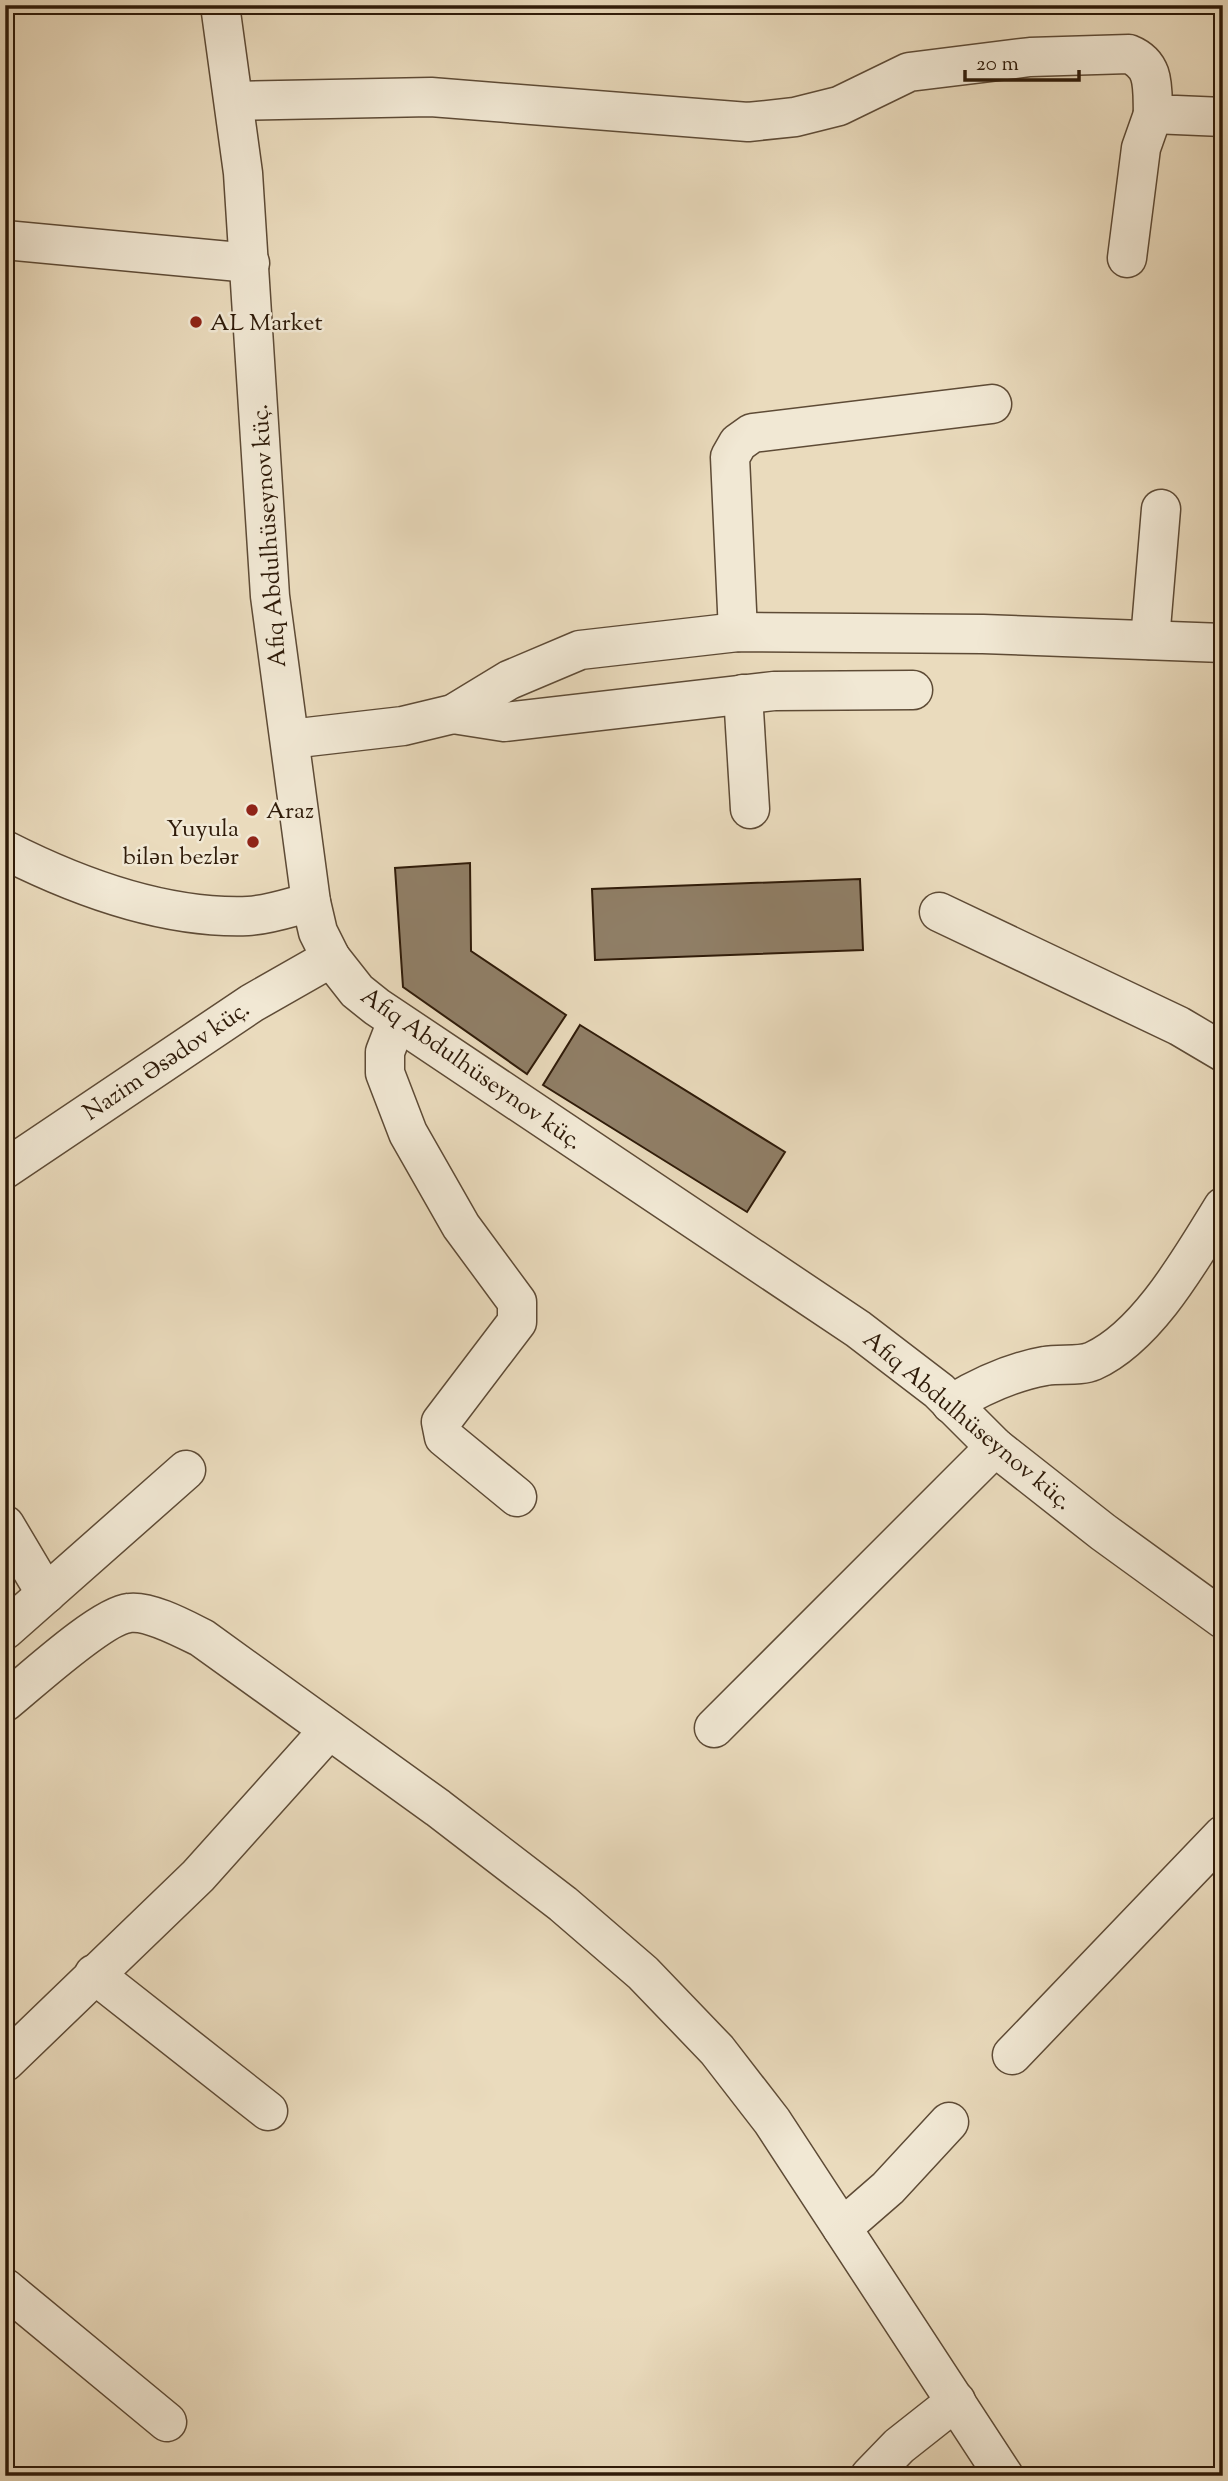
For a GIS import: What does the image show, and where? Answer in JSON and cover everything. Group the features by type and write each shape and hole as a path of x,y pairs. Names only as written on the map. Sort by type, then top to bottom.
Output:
{"street":[{"name":"Afiq Abdulhüseynov küç.","path":"220,5 234,101 250,263 270,596 278,674 290,739 311,902 318,933 331,958 357,991 397,1021 859,1329 951,1404 995,1447 1102,1532 1223,1619"},
{"path":"234,101 431,97 748,122 795,117 839,106 919,71 1030,57 1129,54 1141,59 1150,70 1153,114 1141,148 1127,258"},
{"path":"1153,114 1223,117"},
{"path":"5,240 250,263"},
{"path":"738,632 730,457 738,443 752,433 992,404"},
{"path":"1150,640 1161,509"},
{"path":"290,739 402,726 453,714 509,680 580,650 738,632 983,634 1223,643"},
{"path":"453,714 504,722 743,694 913,690"},
{"path":"743,694 750,809"},
{"path":"5,850 56,876 189,914 250,916 311,902"},
{"path":"939,912 1179,1026 1223,1052"},
{"name":"Nazim Əsədov küç.","path":"5,1169 252,1003 331,958"},
{"path":"397,1021 385,1052 385,1073 408,1133 461,1226 517,1302 517,1322 441,1422 444,1437 517,1497"},
{"path":"951,1404 988,1382 1045,1366 1091,1362 1128,1339 1165,1294 1223,1207"},
{"path":"714,1728 995,1447"},
{"path":"5,1630 186,1470"},
{"path":"5,1525 46,1594"},
{"path":"5,1702 107,1621 131,1612 163,1620 202,1638 563,1903 643,1973 717,2050 772,2121 1004,2476"},
{"path":"5,2062 198,1875 329,1730"},
{"path":"1012,2055 1223,1835"},
{"path":"94,1974 268,2111"},
{"path":"842,2228 888,2188 949,2122"},
{"path":"5,2288 167,2422"},
{"path":"870,2476 907,2439 956,2401"}],"building":[{"path":"470,863 471,951 566,1015 527,1074 403,987 395,868"},
{"path":"860,879 863,950 595,960 592,889"},
{"path":"580,1025 785,1152 747,1212 543,1085"}],"place":[{"name":"AL Market","path":"196,322"},
{"name":"Araz","path":"252,810"},
{"name":"Yuyula bilən bezlər","path":"253,842"}]}
